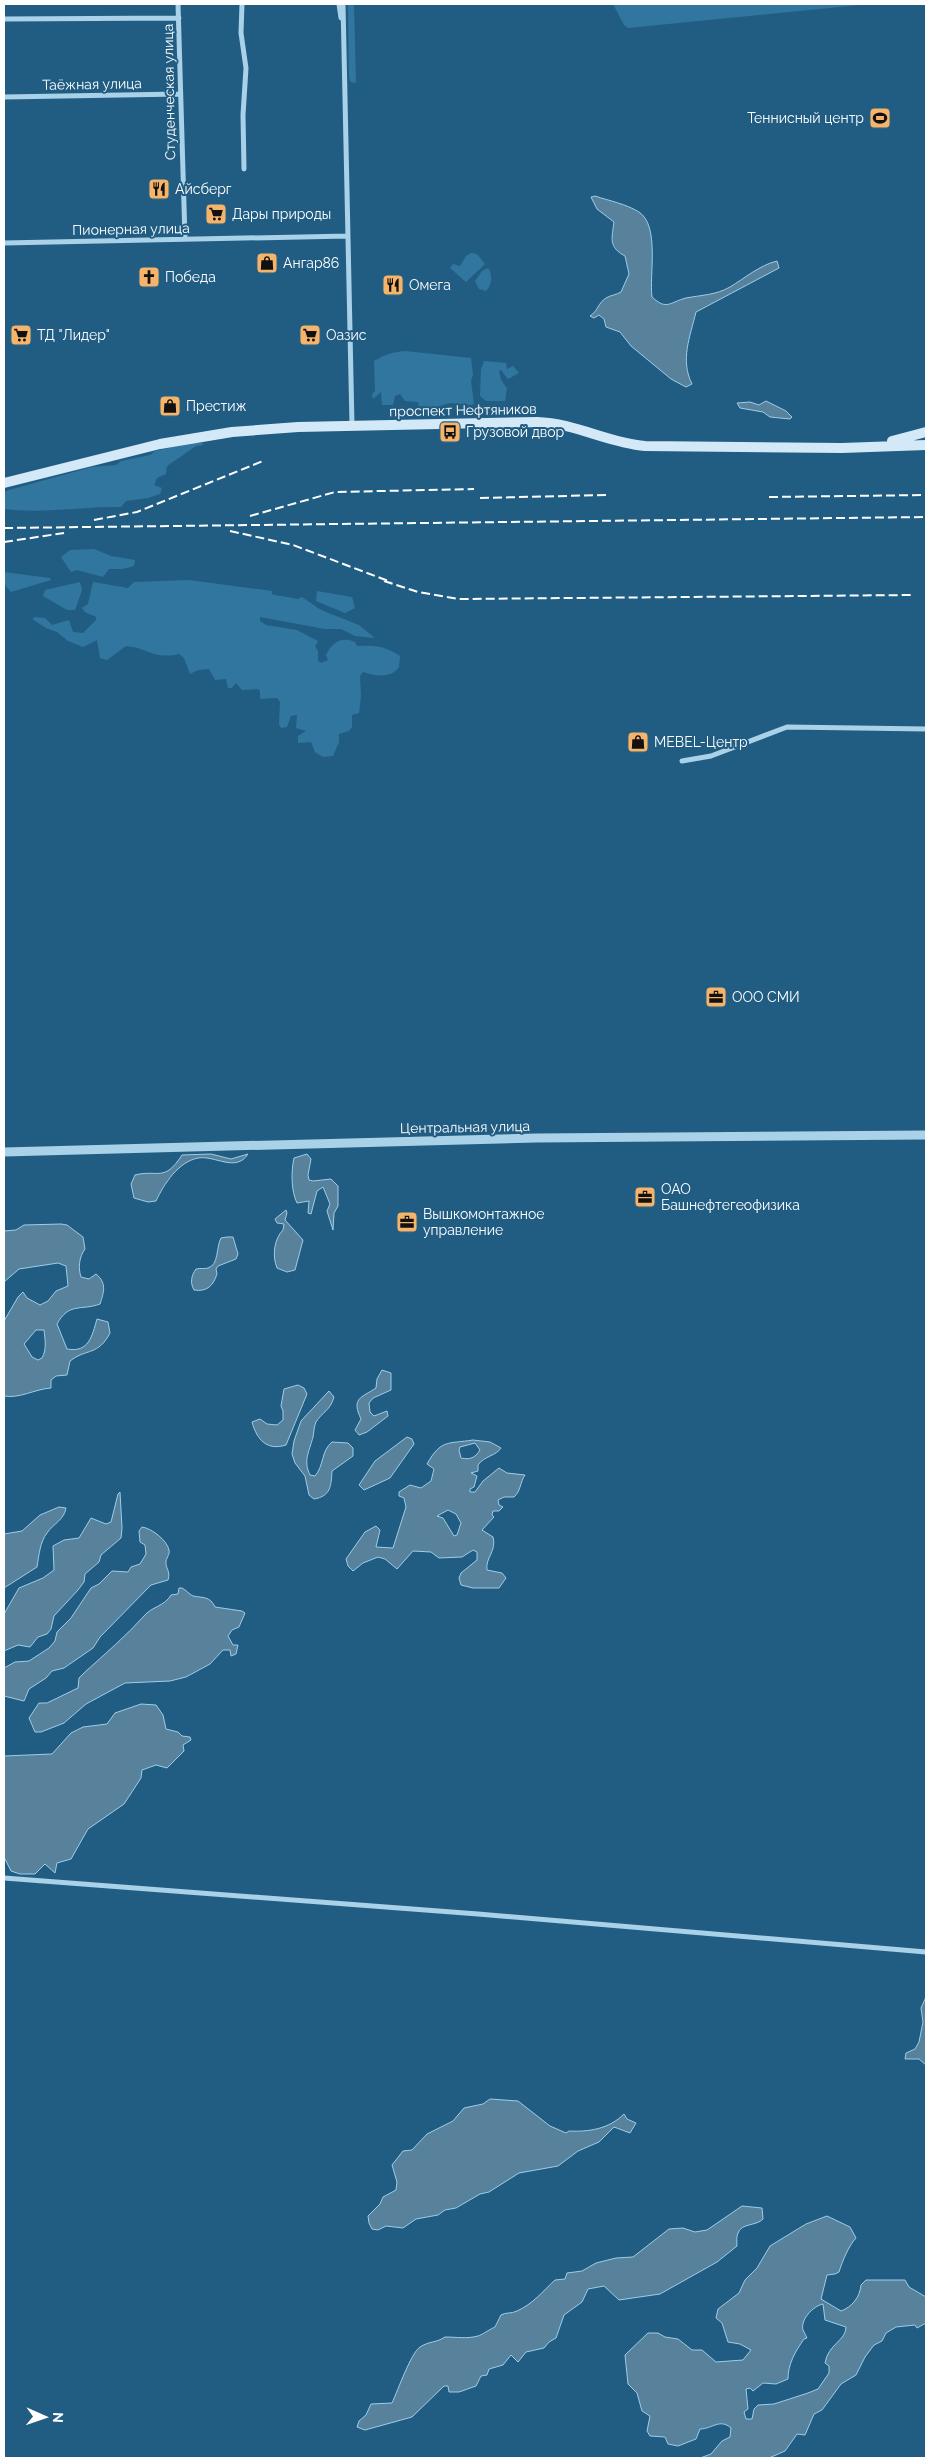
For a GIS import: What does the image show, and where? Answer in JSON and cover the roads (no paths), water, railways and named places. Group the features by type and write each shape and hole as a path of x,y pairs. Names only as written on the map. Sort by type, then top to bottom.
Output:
{"main road":[{"name":"проспект Нефтяников","path":"4,483 196,436 264,428 549,422 570,426 610,440 632,445 842,448 926,445"},
{"path":"842,448 904,439 926,432"}],"street":[{"name":"Студенческая улица","path":"178,4 185,239"},
{"path":"242,4 241,33 246,68 243,115 244,169"},
{"path":"339,4 344,33"},
{"path":"343,4 352,425"},
{"path":"4,19 179,18"},
{"name":"Таёжная улица","path":"4,97 180,94"},
{"name":"Пионерная улица","path":"4,242 348,236"},
{"path":"682,761 719,753 787,727 926,729"},
{"name":"Центральная улица","path":"4,1152 536,1138 926,1135"},
{"path":"4,1878 478,1914 926,1952"}],"railway":[{"path":"94,520 137,512 263,461"},
{"path":"250,516 335,492 474,489"},
{"path":"480,498 606,495"},
{"path":"769,497 926,495"},
{"path":"4,528 926,517"},
{"path":"230,531 293,545 391,582"},
{"path":"4,542 64,533"},
{"path":"384,581 418,592 459,599 914,595"}],"place":[{"name":"Теннисный центр","path":"880,118"},
{"name":"Айсберг","path":"159,189"},
{"name":"Дары природы","path":"216,214"},
{"name":"Ангар86","path":"267,263"},
{"name":"Победа","path":"149,277"},
{"name":"Омега","path":"393,285"},
{"name":"ТД \"Лидер\"","path":"21,335"},
{"name":"Оазис","path":"310,335"},
{"name":"Престиж","path":"170,406"},
{"name":"Грузовой двор","path":"450,432"},
{"name":"MEBEL-Центр","path":"638,742"},
{"name":"ООО СМИ","path":"716,997"},
{"name":"ОАО Башнефтегеофизика","path":"645,1197"},
{"name":"Вышкомонтажное управление","path":"407,1222"}]}
